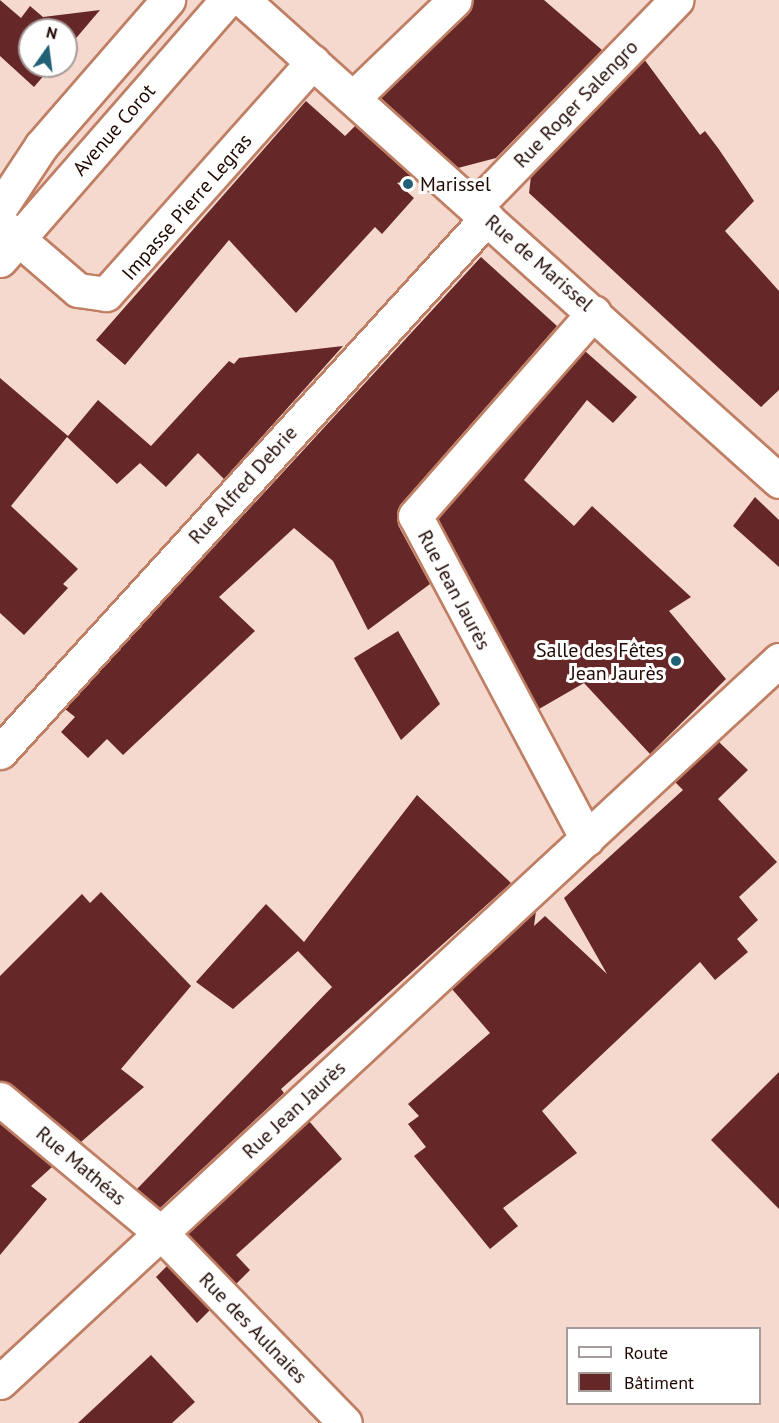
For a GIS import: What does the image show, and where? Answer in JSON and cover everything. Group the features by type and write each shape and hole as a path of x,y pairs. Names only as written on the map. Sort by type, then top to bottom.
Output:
{"street":[{"path":"0,208 41,146 168,0"},
{"name":"Avenue Corot","path":"6,241 227,0"},
{"name":"Rue de Marissel","path":"243,0 779,480"},
{"path":"353,98 454,0"},
{"name":"Rue Roger Salengro","path":"481,212 676,0"},
{"name":"Impasse Pierre Legras","path":"6,241 78,290 93,296 116,288 313,62"},
{"name":"Rue Alfred Debrie","path":"0,752 481,212"},
{"name":"Rue Jean Jaurès","path":"587,839 415,516 594,312"},
{"name":"Rue Jean Jaurès","path":"0,1382 779,660"},
{"name":"Rue Mathéas","path":"0,1099 162,1233"},
{"name":"Rue des Aulnaies","path":"162,1233 345,1423"}],"building":[{"path":"0,0 21,18 18,18 18,72 0,56"},
{"path":"474,0 544,0 602,50 496,158 458,168 381,98 468,14"},
{"path":"30,6 43,17 100,10 78,36 78,18 21,18"},
{"path":"644,59 700,135 705,131 754,201 725,231 779,291 779,390 761,407 529,193 531,176"},
{"path":"24,78 42,78 34,87"},
{"path":"306,101 345,136 355,126 414,179 397,183 414,198 382,234 375,227 296,313 229,240 125,365 96,340"},
{"path":"481,257 557,326 401,504 398,525 430,584 368,630 333,561 294,528 219,597 255,631 123,755 107,739 88,758 61,732 75,717 65,709"},
{"path":"343,346 224,479 198,453 166,487 140,463 117,484 67,437 11,506 78,569 63,584 68,588 24,635 0,613 0,378 68,436 98,400 151,446 229,361 234,364 239,358"},
{"path":"585,351 637,397 613,423 587,400 524,480 574,526 592,506 691,597 669,611 726,679 650,754 584,683 539,709 438,519"},
{"path":"755,497 779,520 779,567 733,526"},
{"path":"398,631 440,704 401,740 354,658"},
{"path":"719,742 748,770 718,799 777,862 739,897 758,920 737,939 748,952 715,980 700,962 542,1111 577,1153 503,1208 518,1226 490,1249 414,1156 426,1147 408,1124 419,1116 408,1104 490,1033 452,989 536,911 534,926 545,916 607,974 564,898 683,790 675,782"},
{"path":"417,795 511,883 281,1089 284,1093 160,1208 137,1189 332,987 298,951 233,1009 196,982 266,904 304,942"},
{"path":"101,892 191,986 121,1069 144,1087 81,1142 0,1081 0,976 82,894 90,903"},
{"path":"779,1072 779,1209 711,1140"},
{"path":"309,1121 342,1159 236,1255 250,1270 236,1284 188,1234"},
{"path":"0,1123 52,1167 31,1186 47,1199 0,1255"},
{"path":"167,1266 210,1310 197,1323 156,1277"},
{"path":"151,1355 195,1402 172,1423 78,1423"}],"place":[{"name":"Marissel","path":"408,184"},
{"name":"Salle des Fêtes Jean Jaurès","path":"676,661"}]}
